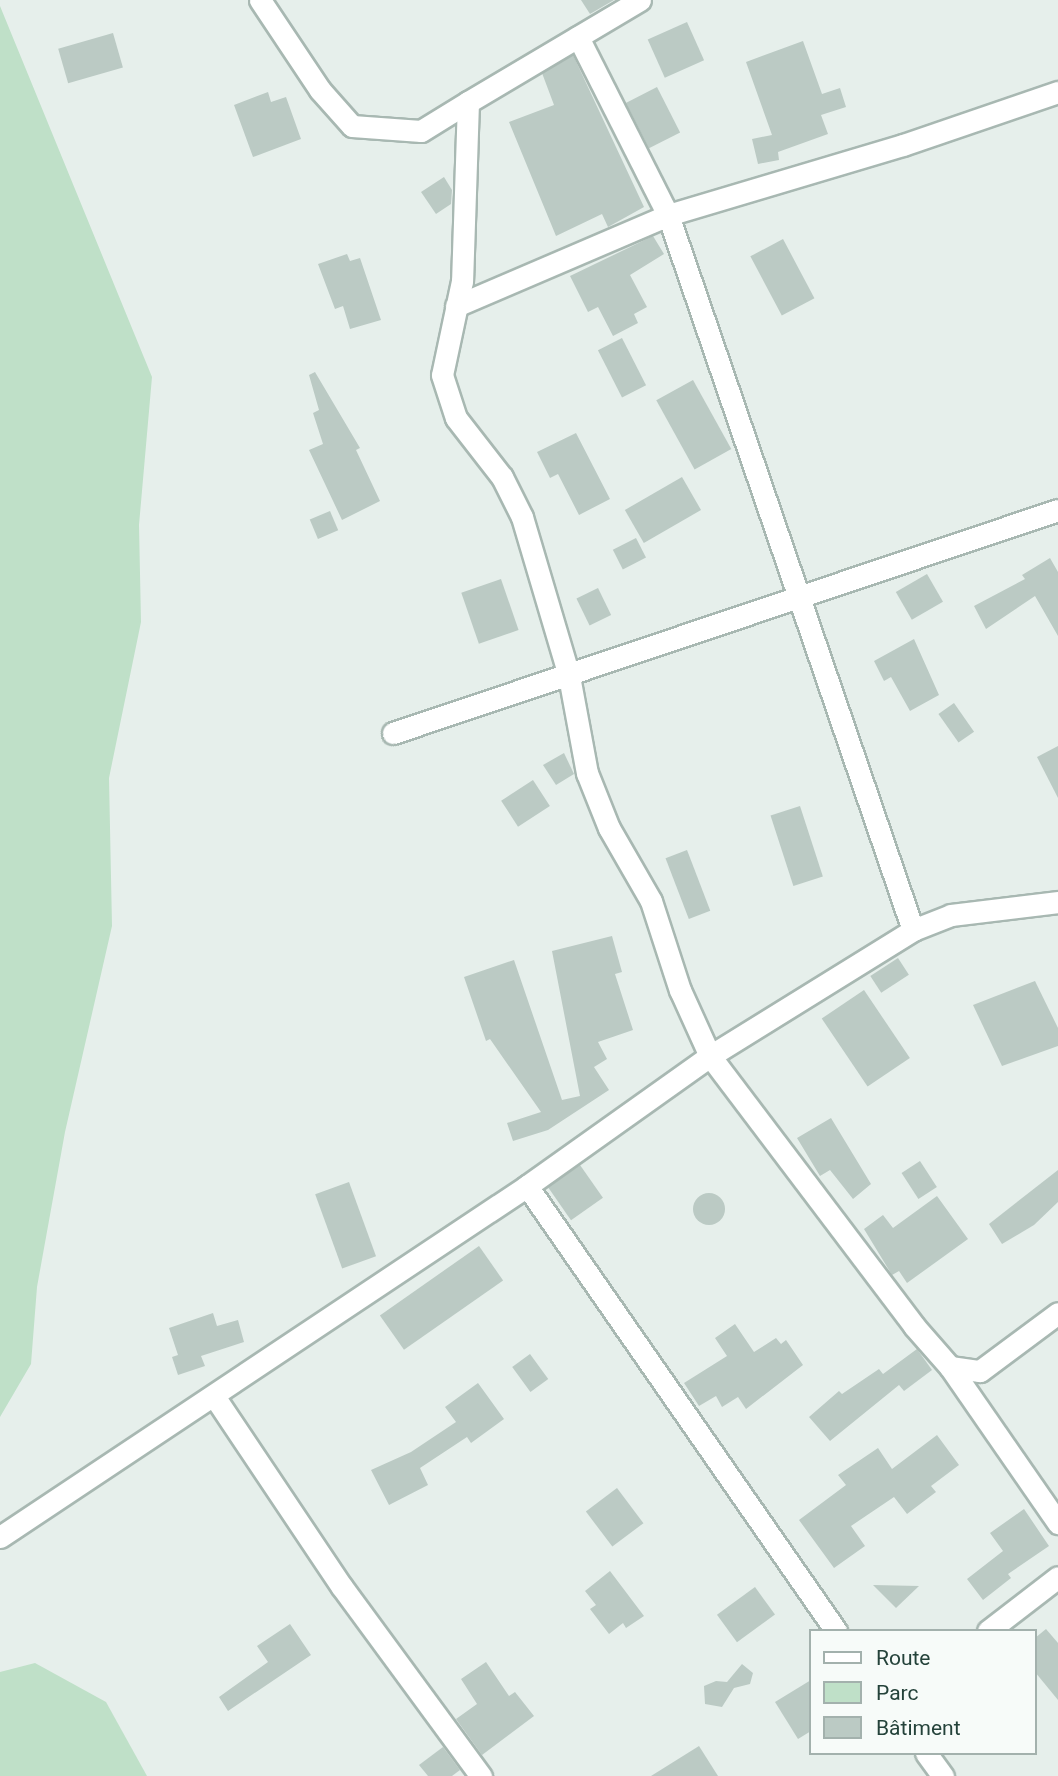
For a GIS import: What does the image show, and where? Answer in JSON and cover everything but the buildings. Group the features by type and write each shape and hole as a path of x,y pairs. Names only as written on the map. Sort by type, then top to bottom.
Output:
{"street":[{"path":"260,0 320,90 352,126 421,131 640,0"},
{"path":"578,37 667,215 795,597 913,930"},
{"path":"456,306 667,215 903,145 1058,92"},
{"path":"468,102 462,281 442,375 456,418 502,477 522,517 569,676 587,773 610,828 651,901 680,990 710,1056 914,1326 950,1367 1058,1523"},
{"path":"393,733 1058,510"},
{"path":"0,1537 527,1186 710,1056 913,930 951,915 1058,902"},
{"path":"527,1186 835,1629"},
{"path":"950,1367 980,1371 1058,1312"},
{"path":"214,1396 342,1587 481,1776"},
{"path":"991,1629 1058,1577"},
{"path":"927,1755 943,1776"}],"green space":[{"path":"0,6 152,377 139,525 141,622 109,778 112,926 65,1132 37,1287 31,1364 0,1417"},
{"path":"35,1663 106,1702 147,1776 0,1776 0,1672"}]}
